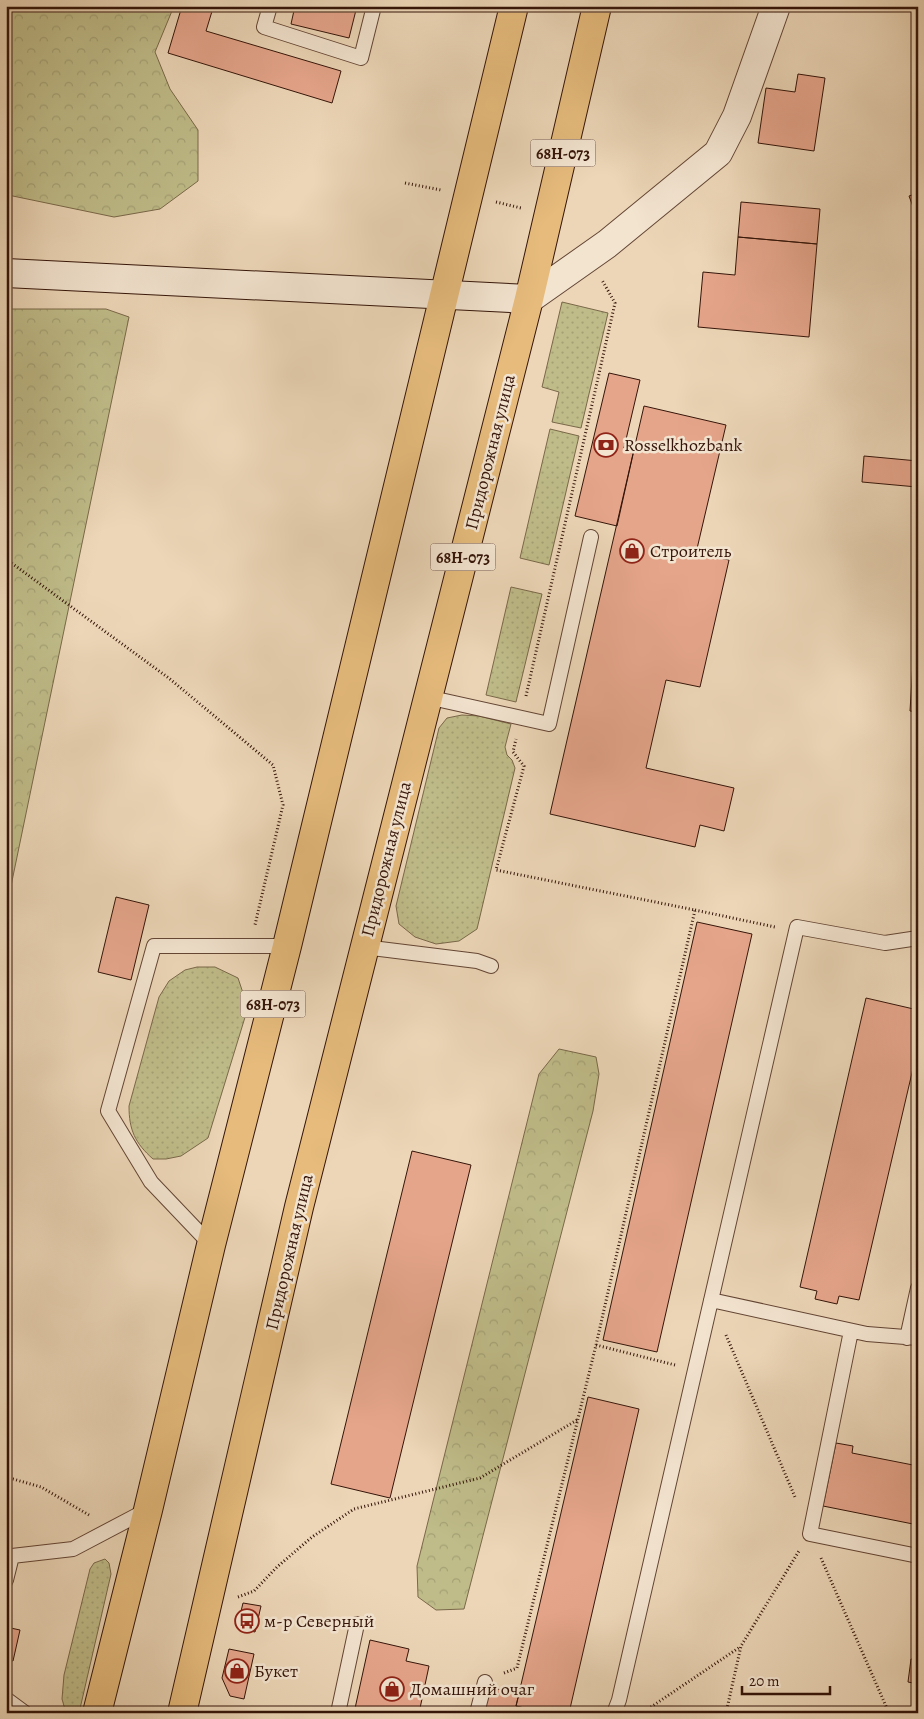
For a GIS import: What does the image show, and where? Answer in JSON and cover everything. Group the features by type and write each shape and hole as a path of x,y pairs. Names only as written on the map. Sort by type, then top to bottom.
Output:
{"main road":[{"name":"68Н-073","path":"97,1713 148,1510 211,1245 287,946 514,6"},
{"name":"Придорожная улица","path":"182,1713 299,1207 528,299 597,6"}],"street":[{"path":"6,273 528,299 607,244 718,153 737,116 776,6"}],"lane":[{"path":"270,6 264,27 361,58 374,6"},
{"path":"428,697 549,724 591,537"},
{"path":"614,1713 620,1700 797,927 885,943 918,938"},
{"path":"211,1245 151,1182 108,1112 154,946 287,946"},
{"path":"364,947 477,961 491,966"},
{"path":"711,1300 851,1331 913,1338 918,1288"},
{"path":"851,1331 810,1534 918,1556"},
{"path":"6,1580 12,1556 73,1549 148,1510"},
{"path":"338,1713 357,1624"},
{"path":"477,1713 485,1682"},
{"path":"6,1699 25,1713"}],"path":[{"path":"615,303 513,752 524,766 496,870 796,931"},
{"path":"6,559 170,679 273,765 283,806 249,946"},
{"path":"485,1682 517,1668 596,1345 694,910"},
{"path":"596,1345 695,1370"},
{"path":"236,1598 254,1591 277,1567 312,1537 354,1509 480,1478 578,1420"},
{"path":"6,1477 40,1488 75,1506 111,1529"},
{"path":"726,1713 741,1646 810,1534"},
{"path":"642,1713 741,1646"}],"green space":[{"path":"6,6 174,6 155,52 170,89 198,130 198,181 160,209 114,217 8,195 6,187"},
{"path":"562,302 608,313 581,428 552,422 559,392 542,387"},
{"path":"6,309 106,309 129,317 6,910"},
{"path":"550,429 579,436 549,565 520,558"},
{"path":"511,587 542,594 516,702 486,695"},
{"path":"462,715 479,716 511,724 505,747 507,755 512,760 515,768 477,929 459,941 436,944 415,937 399,924 396,906 439,728 447,718"},
{"path":"197,967 215,967 238,978 246,1002 246,1014 208,1138 181,1156 153,1159 137,1142 134,1136 130,1122 129,1106 159,997 169,981 185,970"},
{"path":"559,1049 596,1057 599,1074 593,1111 464,1609 436,1610 418,1597 417,1566 539,1074"},
{"path":"105,1559 109,1563 111,1574 79,1713 66,1713 62,1699 64,1675 90,1569 94,1563"}],"building":[{"path":"182,6 206,6 213,8 206,31 341,71 332,103 168,53"},
{"path":"295,6 357,6 349,38 291,24"},
{"path":"798,74 825,78 814,151 758,143 766,88 795,92"},
{"path":"918,193 918,220 909,196"},
{"path":"741,202 820,209 817,244 738,237"},
{"path":"738,237 817,244 809,337 698,327 703,272 735,275"},
{"path":"609,373 640,380 624,448 634,450 617,526 575,516"},
{"path":"644,406 726,425 696,553 729,560 700,687 666,680 646,768 734,788 724,831 700,825 695,847 550,814"},
{"path":"864,456 918,461 918,515 915,515 917,487 862,482"},
{"path":"913,662 918,662 918,712 910,711"},
{"path":"116,897 149,905 131,980 98,972"},
{"path":"697,922 752,934 657,1352 603,1340"},
{"path":"866,998 918,1010 918,1047 859,1300 839,1296 837,1304 815,1299 817,1291 800,1287"},
{"path":"412,1151 471,1165 390,1498 331,1484"},
{"path":"588,1397 639,1409 569,1713 544,1713 516,1706"},
{"path":"836,1443 853,1446 852,1453 918,1466 918,1525 823,1506"},
{"path":"243,1603 261,1606 255,1632 237,1628"},
{"path":"6,1627 20,1630 13,1661 6,1660"},
{"name":"Домашний очаг","path":"370,1640 409,1649 406,1661 429,1666 419,1713 354,1713"},
{"path":"229,1649 254,1654 244,1699 230,1696 222,1678"},
{"path":"911,1659 918,1660 918,1684 908,1682"},
{"path":"489,1687 519,1694 516,1706 544,1713 482,1713"}],"place":[{"name":"Rosselkhozbank","path":"606,445"},
{"name":"Строитель","path":"632,551"},
{"name":"м-р Северный","path":"247,1621"},
{"name":"Букет","path":"237,1671"},
{"name":"Домашний очаг","path":"392,1689"}]}
